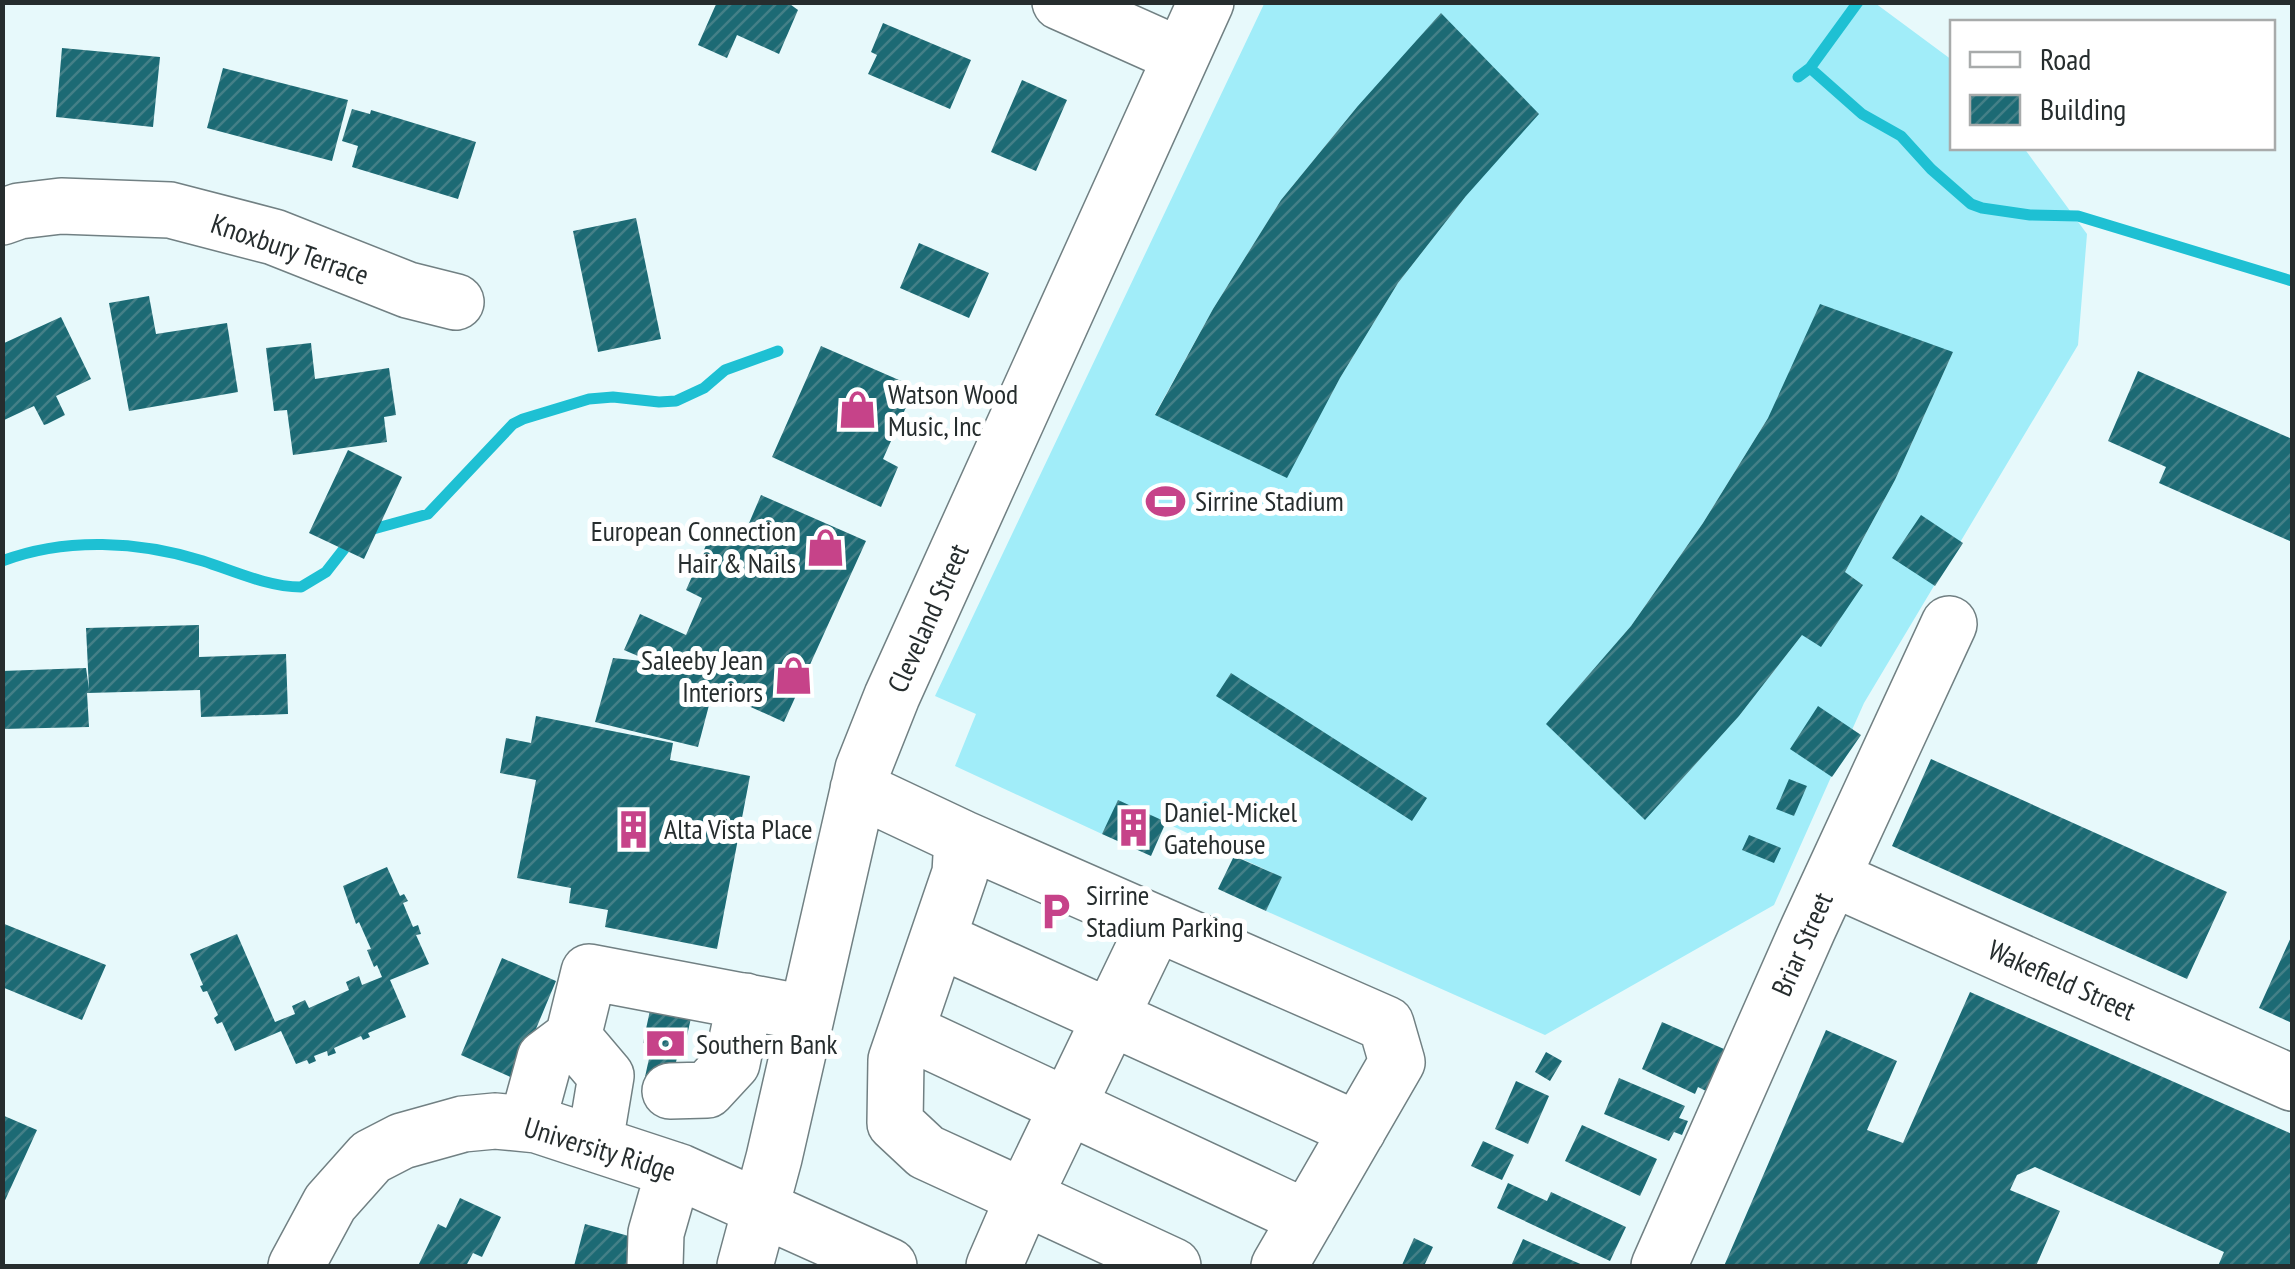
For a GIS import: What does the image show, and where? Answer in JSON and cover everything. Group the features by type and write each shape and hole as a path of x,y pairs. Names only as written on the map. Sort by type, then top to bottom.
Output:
{"street":[{"path":"1060,2 1182,56"},
{"name":"Cleveland Street","path":"744,1266 774,1158 858,790 892,696 1206,2"},
{"name":"Knoxbury Terrace","path":"2,218 19,211 61,206 170,210 274,238 378,280 456,302"},
{"name":"Briar Street","path":"1659,1266 1949,624"},
{"path":"858,790 1386,1024 1397,1062 1279,1266"},
{"path":"962,838 960,874 896,1060 895,1123 926,1152 1173,1266"},
{"name":"Wakefield Street","path":"1832,878 2292,1083"},
{"path":"994,1266 1156,923"},
{"path":"938,938 1358,1130"},
{"path":"596,1142 623,1073 589,972 806,1012"},
{"path":"527,1124 545,1058 707,1090 732,1063 745,1002"},
{"path":"907,1031 1308,1218"},
{"name":"University Ridge","path":"296,1266 330,1203 371,1157 402,1141 463,1124 496,1120 596,1142 674,1170 888,1266"},
{"path":"655,1266 656,1233 674,1170"}],"shaded area":[{"name":"Sirrine Stadium","path":"1875,3 1950,59 1950,150 2025,150 2087,234 2078,345 1864,703 1774,905 1545,1035 1266,911 1281,877 1119,801 1102,834 955,766 976,714 935,696 1264,4","holes":["1357,107 1466,196 1398,283 1286,477 1155,414 1213,309 1281,200","1953,352 1895,480 1845,572 1862,584 1802,635 1739,716 1645,819 1547,724 1631,626 1703,523 1768,418"]}],"building":[{"path":"717,2 787,2 798,10 779,54 737,35 727,58 698,45"},
{"path":"1441,13 1539,114 1466,196 1398,283 1340,378 1287,478 1155,415 1213,309 1281,200"},
{"path":"883,23 971,60 950,109 868,74 877,55 871,52"},
{"path":"62,48 160,57 153,127 56,117"},
{"path":"223,68 348,100 332,161 207,128"},
{"path":"1022,80 1067,100 1036,171 991,152"},
{"path":"352,109 370,114 371,110 476,142 458,199 352,167 358,146 342,141"},
{"path":"636,218 661,339 598,352 573,231"},
{"path":"919,243 989,273 969,318 900,288"},
{"path":"149,296 156,334 227,323 238,392 129,411 109,303"},
{"path":"1820,304 1953,352 1895,480 1845,572 1863,585 1821,647 1802,635 1739,716 1645,820 1546,724 1631,626 1703,523 1768,418"},
{"path":"61,317 91,379 56,396 65,415 47,424 44,425 34,406 2,421 2,344"},
{"path":"311,343 315,379 389,368 396,415 384,417 387,442 293,455 287,410 274,411 266,348"},
{"path":"821,346 915,387 883,459 898,467 881,507 772,457"},
{"path":"2138,371 2292,439 2292,542 2159,483 2166,467 2108,441"},
{"path":"348,450 402,477 364,559 309,533"},
{"path":"761,495 866,541 784,722 713,690 698,747 595,722 613,658 652,662 624,650 640,614 686,635 702,598 686,590 716,523 744,535"},
{"path":"1921,515 1963,543 1935,586 1892,558"},
{"path":"199,625 199,657 286,654 288,714 201,717 200,690 87,693 89,727 2,729 2,671 86,668 89,689 86,628"},
{"path":"1231,673 1427,798 1412,821 1216,696"},
{"path":"1818,706 1861,735 1832,777 1790,749"},
{"name":"Alta Vista Place","path":"536,716 673,743 670,760 750,776 717,949 605,927 608,910 569,903 571,888 517,878 536,780 500,773 506,738 531,743"},
{"path":"1931,759 2227,892 2187,979 1892,846"},
{"path":"1789,779 1807,786 1794,816 1776,809"},
{"name":"Daniel-Mickel Gatehouse","path":"1118,800 1166,822 1151,856 1102,834"},
{"path":"1749,835 1781,848 1774,863 1742,850"},
{"path":"1234,856 1282,877 1266,911 1218,889"},
{"path":"387,867 400,896 404,894 408,901 403,903 413,927 418,925 421,934 416,935 429,964 390,980 406,1017 368,1033 370,1037 363,1040 361,1036 334,1048 336,1053 328,1056 327,1051 314,1056 316,1061 309,1064 307,1060 296,1064 281,1031 235,1051 222,1022 217,1024 214,1018 218,1015 207,991 203,992 200,986 203,985 190,954 237,934 275,1022 295,1014 292,1006 305,1000 309,1008 349,990 346,982 359,976 362,985 382,977 377,965 374,967 367,950 371,949 359,922 356,924 343,886"},
{"path":"2,923 106,965 82,1020 2,987"},
{"path":"2292,935 2292,1023 2259,1008"},
{"path":"502,958 556,981 515,1079 461,1055"},
{"path":"1970,992 2292,1134 2292,1266 2218,1266 2224,1252 2035,1167 2017,1175 2010,1190 2060,1211 2036,1266 1724,1266 1826,1030 1897,1061 1867,1130 1903,1143"},
{"name":"Southern Bank","path":"652,1001 691,1018 684,1049 679,1048 670,1091 643,1086 652,1045 643,1043"},
{"path":"1662,1022 1724,1049 1706,1091 1698,1087 1695,1094 1642,1069"},
{"path":"1546,1052 1562,1061 1550,1081 1535,1072"},
{"path":"1619,1078 1685,1106 1679,1118 1688,1121 1682,1135 1674,1132 1669,1141 1604,1114"},
{"path":"1516,1081 1549,1096 1528,1144 1495,1129"},
{"path":"2,1115 37,1130 2,1207"},
{"path":"1582,1125 1657,1159 1640,1196 1565,1161"},
{"path":"1483,1141 1514,1155 1502,1180 1471,1166"},
{"path":"1508,1183 1547,1201 1551,1192 1626,1227 1610,1261 1497,1208"},
{"path":"460,1198 501,1217 482,1257 473,1253 466,1266 418,1266 438,1224 446,1228"},
{"path":"585,1224 636,1238 628,1266 574,1266"},
{"path":"1414,1238 1433,1247 1424,1266 1402,1265"},
{"path":"1523,1239 1585,1266 1511,1266"}],"waterway":[{"path":"1798,77 1810,68 1858,2"},
{"path":"1810,68 1862,114 1901,136 1971,204 2030,215 2078,216 2292,281"},
{"path":"366,531 428,514 513,424 523,419 589,399 676,401 704,388 725,370 778,351"},
{"path":"2,561 51,548 128,546 179,554 264,581 301,587 326,572 351,540"}],"place":[{"name":"Watson Wood Music, Inc","path":"858,410"},
{"name":"Sirrine Stadium","path":"1165,501"},
{"name":"European Connection Hair & Nails","path":"826,547"},
{"name":"Saleeby Jean Interiors","path":"793,676"},
{"name":"Daniel-Mickel Gatehouse","path":"1134,828"},
{"name":"Alta Vista Place","path":"634,829"},
{"name":"Sirrine Stadium Parking","path":"1056,911"},
{"name":"Southern Bank","path":"666,1044"}]}
